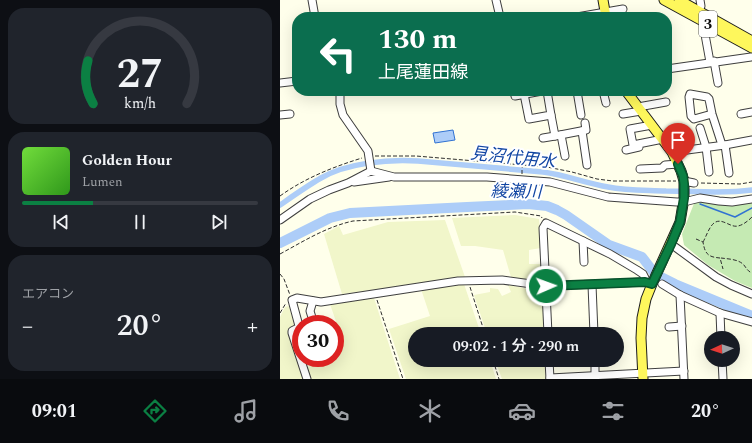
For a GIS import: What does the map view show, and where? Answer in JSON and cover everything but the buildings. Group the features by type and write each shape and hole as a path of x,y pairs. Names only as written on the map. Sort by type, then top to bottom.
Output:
{"main road":[{"path":"603,0 606,12"},
{"name":"3","path":"664,0 706,23 752,56"},
{"name":"3","path":"679,0 752,41"},
{"path":"630,96 664,140 688,183 680,222 646,299 642,318 642,376"}],"street":[{"path":"312,0 314,12"},
{"path":"496,0 499,12"},
{"path":"699,11 702,0"},
{"path":"613,12 623,9"},
{"path":"706,23 704,29 718,84"},
{"path":"672,68 752,56"},
{"path":"280,83 292,82"},
{"path":"340,96 340,104 343,115 368,151 370,162 394,177"},
{"path":"524,96 529,119 551,115"},
{"path":"548,96 551,115 564,156"},
{"path":"578,96 581,115"},
{"path":"605,96 606,103"},
{"path":"624,114 666,102"},
{"path":"741,114 752,112"},
{"path":"280,115 290,114"},
{"path":"712,114 723,145 730,173"},
{"path":"543,138 586,130 585,124"},
{"path":"633,145 630,128 652,125"},
{"path":"700,128 706,147 709,172"},
{"path":"582,131 587,166"},
{"path":"618,148 664,140"},
{"path":"626,150 664,140"},
{"path":"672,152 752,140"},
{"path":"348,182 370,162"},
{"path":"640,169 662,168 665,165 678,164"},
{"path":"280,220 310,199 348,182 394,177 487,177 550,182 608,197 684,200 700,198 732,202 752,199"},
{"path":"548,327 543,228 546,223 610,254 643,274 645,278 680,295 720,313 752,322"},
{"path":"583,241 584,262"},
{"path":"671,244 703,269 731,285 752,294"},
{"path":"296,315 292,300 297,298 321,302 468,280 502,280 546,286 653,282"},
{"path":"592,285 594,327"},
{"path":"680,295 684,379"},
{"path":"311,315 310,311 313,301"},
{"path":"720,313 721,331"},
{"path":"669,327 682,326"},
{"path":"303,367 307,379"},
{"path":"549,367 550,378 642,376 684,370"},
{"path":"719,379 722,379 722,367"}],"path":[{"path":"280,196 310,177 348,162 370,162 416,156 558,169 604,181 740,184 752,182"},
{"path":"522,165 522,174"},
{"path":"280,254 327,229 353,221 515,212 541,216 546,223"},
{"path":"752,218 737,226 732,226 723,221 716,221 712,224 703,242 705,251 712,257 738,261 752,273"},
{"path":"696,239 703,242"},
{"path":"720,258 723,269"},
{"path":"280,274 284,279 292,300 284,306 280,313"},
{"path":"468,280 483,327"},
{"path":"375,293 403,379"},
{"path":"496,367 500,379"}],"green space":[{"path":"695,201 752,201 752,288 735,281 708,265 684,245 682,234"},
{"path":"515,215 539,219 541,248 529,250 529,264 540,264 542,283 511,277 503,250 475,246 461,246 452,218"},
{"path":"445,220 465,277 342,294 324,234 339,226 343,235 388,222"},
{"path":"464,284 479,327 408,327 408,367 492,367 496,379 406,379 389,329 430,316 421,289"},
{"path":"508,285 543,292 544,327 485,327 474,295 490,292 490,288 498,289 502,296 511,292"},
{"path":"374,298 400,379 310,379 307,367 344,367 344,315 334,315 330,304"},
{"path":"289,306 292,317 292,327 288,330 292,342 292,367 300,367 304,379 280,379 280,317 285,307"},
{"path":"498,367 545,367 546,379 502,379"}],"water":[{"path":"453,130 455,140 435,143 433,133"}],"waterway":[{"name":"見沼代用水","path":"280,205 311,184 331,173 368,163 394,161 418,161 543,172 622,189 720,192 752,190"},
{"name":"綾瀬川","path":"280,243 330,218 350,213 528,204 547,206 566,215 609,245 642,257 655,274 675,284 752,316"},
{"path":"700,204 735,217 752,208"}],"route":[{"path":"546,286 645,282 652,284 680,222 684,198 684,184 682,171 678,164"}]}
